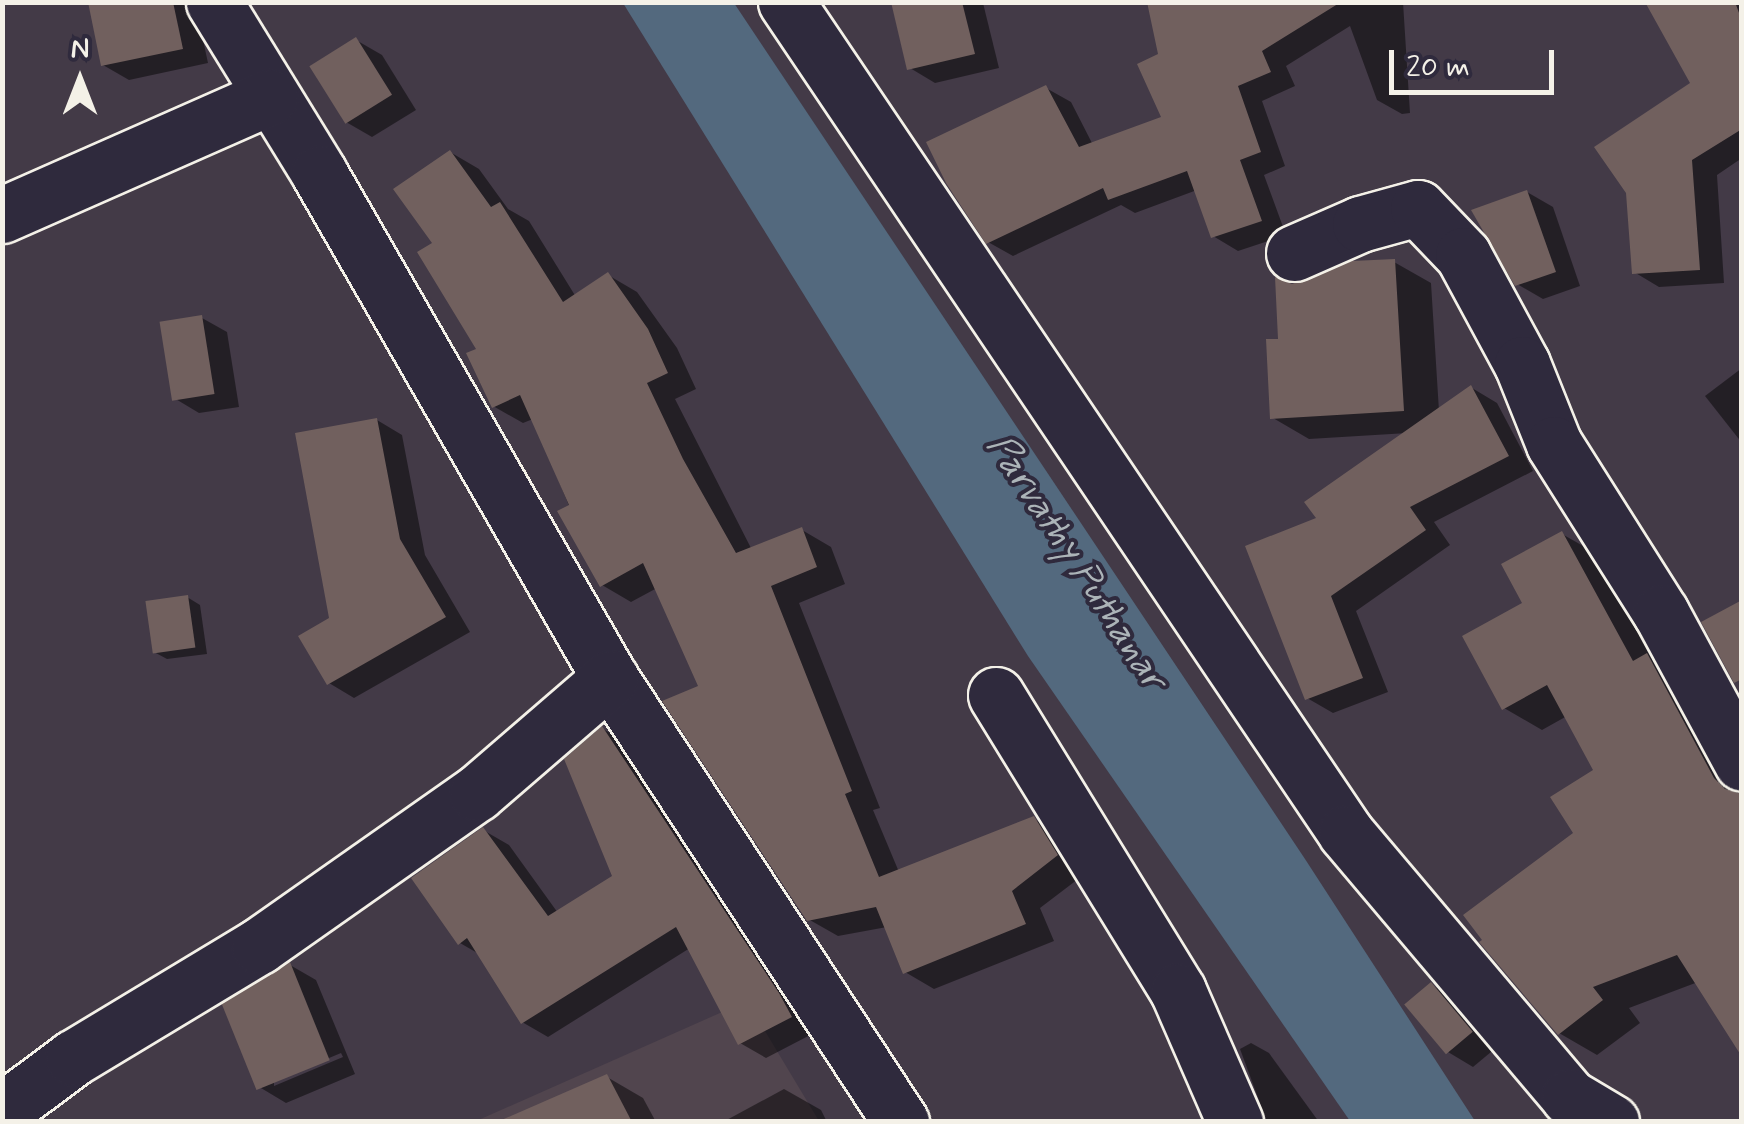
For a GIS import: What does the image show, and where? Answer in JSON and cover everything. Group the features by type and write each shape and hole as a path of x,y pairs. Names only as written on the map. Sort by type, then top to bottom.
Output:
{"street":[{"path":"214,2 319,173 610,678 901,1122"},
{"path":"786,2 1346,833 1569,1097 1611,1122"},
{"path":"2,215 270,96"},
{"path":"1294,253 1360,224 1418,208 1463,255 1522,364 1554,444 1661,613 1742,763"},
{"path":"2,1111 73,1058 260,946 477,793 610,678"},
{"path":"996,695 1178,991 1235,1122"}],"shaded area":[{"path":"747,1001 819,1121 474,1122"}],"water":[{"name":"Parvathy Puthanar","path":"623,3 734,3 1305,859 1475,1121 1350,1121 1028,656"}],"building":[{"path":"88,2 173,2 183,49 101,66"},
{"path":"891,2 962,2 975,54 907,70"},
{"path":"1147,2 1341,2 1262,51 1271,72 1238,86 1261,152 1240,160 1262,221 1211,238 1187,171 1108,200 1103,188 986,244 946,183 926,142 1046,85 1079,147 1161,117 1137,64 1158,54"},
{"path":"1645,2 1735,2 1742,21 1742,129 1692,160 1700,270 1632,274 1626,193 1594,147 1690,83"},
{"path":"356,37 392,95 345,124 309,66"},
{"path":"450,150 491,207 500,202 563,302 608,272 648,329 668,373 647,383 683,459 736,553 802,527 817,567 771,586 852,791 845,794 879,877 1034,816 1058,855 1012,891 1026,924 903,974 876,907 807,921 662,701 698,686 643,563 600,587 557,511 569,505 520,395 492,408 466,353 476,349 417,252 432,243 393,189"},
{"path":"1527,190 1556,272 1515,286 1471,210"},
{"path":"1395,259 1404,411 1270,419 1266,339 1278,339 1275,277 1292,284 1352,261"},
{"path":"202,315 215,394 172,401 160,322"},
{"path":"1471,385 1509,456 1410,507 1426,530 1331,596 1363,678 1305,700 1245,546 1316,518 1304,502"},
{"path":"377,418 400,539 446,617 327,685 298,636 329,618 295,433"},
{"path":"1562,531 1633,661 1647,653 1714,778 1725,789 1742,794 1742,1057 1677,955 1593,987 1603,1000 1558,1035 1479,942 1482,940 1463,915 1573,833 1550,797 1593,770 1547,685 1502,710 1462,636 1522,603 1501,564"},
{"path":"188,595 195,647 153,653 145,601"},
{"path":"1742,600 1742,679 1734,683 1701,622"},
{"path":"602,726 792,1017 738,1045 676,927 521,1024 467,938 458,945 411,878 483,827 548,916 612,876 564,759"},
{"path":"290,962 330,1060 256,1090 217,992"},
{"path":"1431,982 1473,1032 1446,1054 1404,1004"},
{"path":"607,1074 632,1122 497,1122"}]}
